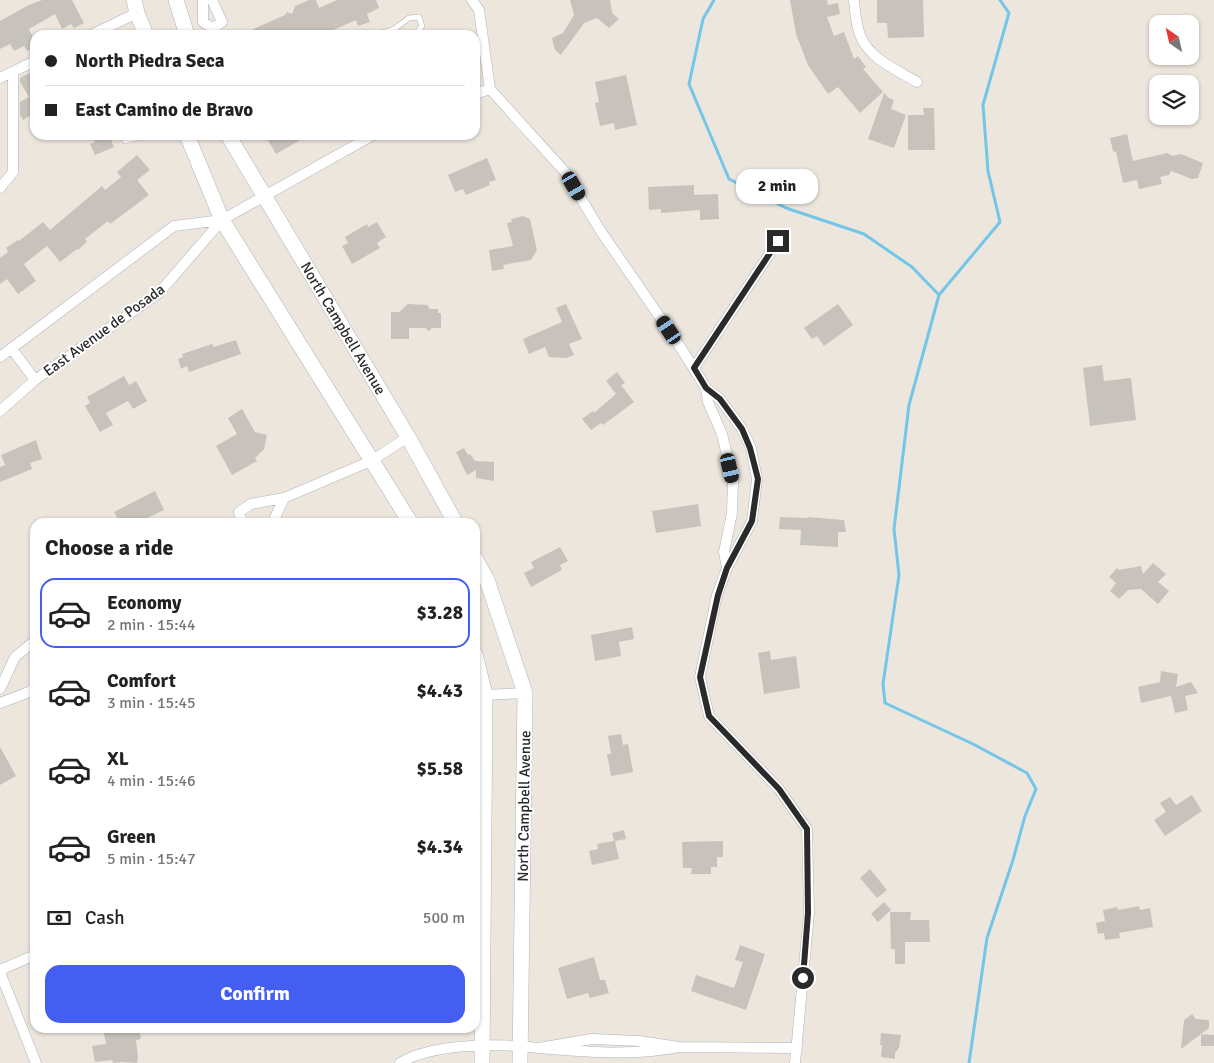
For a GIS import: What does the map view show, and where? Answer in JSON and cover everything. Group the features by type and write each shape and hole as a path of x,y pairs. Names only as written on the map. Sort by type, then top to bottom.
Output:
{"main road":[{"path":"176,0 185,30"},
{"path":"135,7 144,30"},
{"path":"189,140 222,220 407,518"},
{"name":"North Campbell Avenue","path":"231,140 408,437 453,518"},
{"name":"North Campbell Avenue","path":"480,567 487,580 525,694 520,1063"},
{"path":"480,697 482,1063"}],"street":[{"path":"203,0 203,22 214,28 222,22 212,0"},
{"path":"472,0 479,10 490,89 565,172 600,230 706,388 720,399 742,429 750,448 758,479 752,521 727,568 718,595 700,677 709,716 779,789 807,829 808,913 796,1063"},
{"path":"854,0 860,35 871,52 889,66 917,82"},
{"path":"99,30 135,7"},
{"path":"0,78 30,64"},
{"path":"0,188 13,172 13,72"},
{"path":"480,92 490,89"},
{"name":"East Avenue de Posada","path":"0,411 35,380 159,293 222,220 364,140"},
{"name":"East Avenue de Posada","path":"0,358 174,226 222,220"},
{"path":"694,368 778,241"},
{"path":"12,349 35,380"},
{"path":"706,388 708,402 722,434 733,481 732,513 724,552 727,568"},
{"path":"241,518 239,512 250,504 284,498 371,461 408,437"},
{"path":"275,518 284,498"},
{"path":"0,689 15,657 30,646"},
{"path":"0,703 30,691"},
{"path":"480,697 525,694"},
{"path":"30,958 0,971 36,1063"},
{"path":"400,1063 426,1051 443,1048 520,1046 539,1048 592,1039 639,1041 679,1047 797,1048"}],"lane":[{"path":"391,30 408,18 419,17 422,26 419,30"}],"building":[{"path":"42,0 72,0 84,23 74,28 71,24 62,29 55,14 29,29 30,50 27,51 24,46 14,51 10,44 0,49 0,21"},
{"path":"309,0 316,0 319,8 337,0 376,0 379,8 367,14 370,22 358,26 356,20 334,30 251,30 285,15 287,12 292,14 295,6"},
{"path":"570,0 610,0 612,13 619,19 609,28 597,18 584,23 561,55 555,50 552,38 563,33 574,15"},
{"path":"790,0 827,0 828,5 838,3 840,14 827,17 834,36 844,32 854,59 858,56 866,67 863,69 883,92 860,113 838,87 828,94 808,65 796,34"},
{"path":"877,0 923,0 924,37 888,38 887,23 877,23"},
{"path":"29,73 30,75 30,116 23,120 20,115 20,102 29,97 20,82 20,78"},
{"path":"626,75 637,125 615,130 614,123 600,126 595,103 599,102 595,82"},
{"path":"884,93 894,100 891,109 906,115 894,148 868,139"},
{"path":"923,108 934,108 935,150 908,150 908,115 924,115"},
{"path":"1127,134 1133,161 1167,153 1173,156 1181,154 1203,163 1198,178 1192,179 1171,171 1169,175 1160,177 1162,184 1139,189 1137,180 1123,183 1116,152 1113,151 1110,138"},
{"path":"94,140 111,140 114,147 95,155 90,144 95,142"},
{"path":"268,140 300,140 276,154"},
{"path":"137,155 150,170 137,180 149,195 110,224 108,221 85,239 87,242 78,250 60,262 47,246 24,264 36,281 18,294 7,279 0,284 0,258 8,252 6,248 19,241 43,222 50,230 102,186 105,190 121,177 117,172"},
{"path":"487,158 496,180 489,182 490,185 466,195 463,189 455,192 448,175"},
{"path":"694,185 694,195 718,194 719,219 700,220 700,210 661,213 661,209 649,210 648,187"},
{"path":"523,216 530,219 537,250 531,260 503,265 504,269 492,271 489,250 513,246 507,223 512,222 511,219"},
{"path":"377,222 386,237 377,243 380,248 352,264 342,246 348,243 345,237 367,224 368,227"},
{"path":"408,304 427,305 430,309 438,309 438,313 441,313 441,328 432,328 429,331 425,328 409,328 409,339 391,339 391,312 399,312"},
{"path":"566,304 582,339 569,344 574,355 566,358 549,357 545,347 529,354 523,339 562,322 556,308"},
{"path":"838,304 853,325 824,346 817,336 812,339 804,328"},
{"path":"236,340 241,354 189,372 187,366 181,369 178,359 183,357 182,354 212,344 214,347"},
{"path":"1102,365 1104,381 1131,378 1136,420 1090,426 1083,368"},
{"path":"617,372 625,383 621,385 634,402 603,425 601,423 591,430 582,419 593,411 594,413 616,394 606,381"},
{"path":"124,376 129,385 136,381 147,401 133,409 128,401 106,413 113,425 100,432 85,406 90,403 87,397"},
{"path":"242,409 255,432 267,435 264,449 255,458 257,461 232,475 216,446 237,434 228,418"},
{"path":"36,440 42,459 30,463 32,469 0,482 0,467 5,465 1,455"},
{"path":"464,448 475,461 494,462 494,481 476,478 476,470 467,475 456,452"},
{"path":"155,491 164,510 147,518 118,518 114,512"},
{"path":"698,504 701,526 656,533 652,511"},
{"path":"780,517 844,520 846,532 838,532 838,547 800,545 801,530 779,529"},
{"path":"560,547 568,561 560,565 562,570 531,587 524,573 534,568 531,562"},
{"path":"1153,563 1166,574 1158,582 1169,591 1158,604 1141,589 1128,590 1119,599 1110,591 1116,583 1109,577 1117,568 1119,570 1141,566 1143,574"},
{"path":"632,627 634,639 619,642 621,656 595,661 591,635"},
{"path":"770,651 771,660 796,656 800,688 764,694 758,653"},
{"path":"1161,671 1178,674 1176,687 1191,682 1198,693 1185,696 1188,710 1175,713 1171,696 1141,703 1138,687 1160,682"},
{"path":"621,734 623,745 628,744 633,772 611,776 607,754 611,754 608,736"},
{"path":"0,747 16,776 0,785"},
{"path":"1192,795 1202,811 1165,836 1154,820 1166,812 1160,803 1170,797 1176,805"},
{"path":"624,830 626,839 615,841 619,859 592,865 589,851 598,849 597,844 614,841 612,833"},
{"path":"723,841 723,857 717,857 717,867 711,867 711,874 691,874 692,868 683,868 682,842"},
{"path":"870,869 887,890 877,898 860,878"},
{"path":"884,902 891,910 878,922 871,914"},
{"path":"1139,906 1140,910 1150,908 1153,927 1119,933 1120,938 1105,940 1104,933 1098,934 1096,923 1105,921 1103,910 1117,907 1118,910"},
{"path":"890,912 911,912 910,920 929,920 930,942 905,942 905,964 895,964 895,949 891,949"},
{"path":"740,945 765,954 746,1010 691,991 696,975 734,988 743,962 735,960"},
{"path":"594,957 600,980 605,980 609,993 590,998 588,993 567,999 558,968"},
{"path":"1192,1014 1196,1019 1209,1020 1209,1028 1181,1049 1184,1020"},
{"path":"104,1033 140,1033 141,1039 136,1040 137,1063 113,1063 112,1060 95,1062 92,1046 106,1044"},
{"path":"881,1033 901,1035 895,1059 881,1057"},
{"path":"1201,1034 1214,1035 1214,1046 1201,1046"}],"waterway":[{"path":"714,0 703,19 689,84 729,179 786,208 864,234 912,267 939,295 909,405 894,529 899,575 883,684 885,703 973,744 1027,773 1036,789 1025,816 1013,860 987,938 969,1063"},
{"path":"939,295 1000,222 988,171 983,105 1009,13 1000,0"}],"route":[{"path":"778,241 694,368 706,388 720,399 742,429 750,448 758,479 752,521 727,568 718,595 700,677 709,716 779,789 807,829 808,913 803,978"}]}
